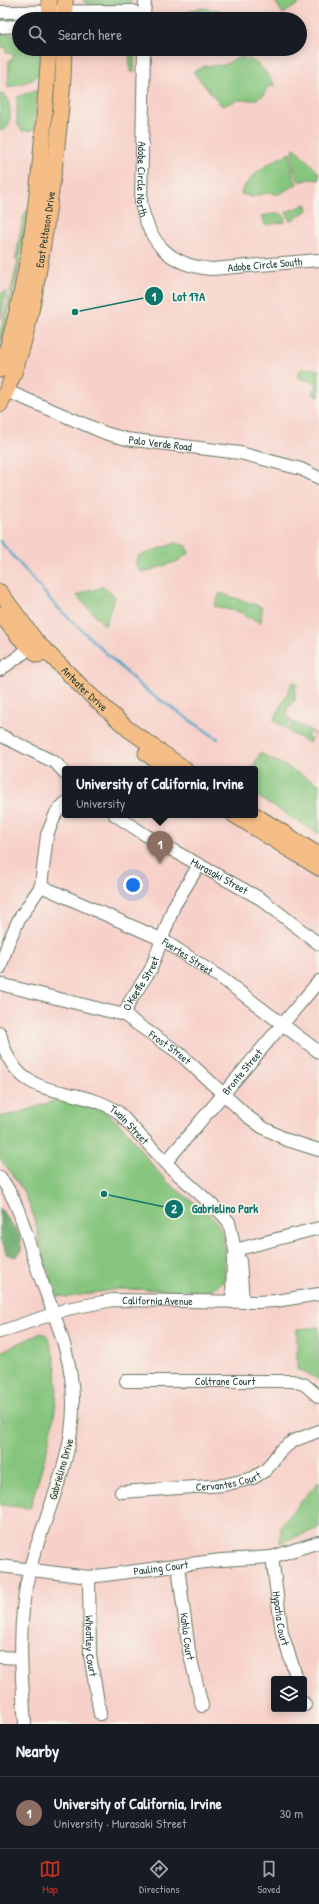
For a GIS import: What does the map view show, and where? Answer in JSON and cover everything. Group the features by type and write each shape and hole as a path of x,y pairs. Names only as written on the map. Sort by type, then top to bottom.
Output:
{"main road":[{"name":"East Peltason Drive","path":"0,370 10,338 33,221 48,56"},
{"name":"East Peltason Drive","path":"0,405 7,391 23,343 39,269 50,200 59,127 64,56"},
{"name":"Anteater Drive","path":"0,592 33,644 86,703 163,766"},
{"name":"Anteater Drive","path":"0,614 19,638 33,644 128,729 181,766"},
{"path":"136,745 150,750 174,766"},
{"path":"258,816 319,855"},
{"path":"239,818 319,868"}],"street":[{"path":"144,12 145,0"},
{"path":"0,12 65,10 134,12"},
{"path":"0,27 12,26"},
{"name":"Adobe Circle North","path":"144,56 141,188 145,219 152,237 164,250 180,262 197,268 212,269"},
{"name":"Adobe Circle South","path":"212,269 319,260"},
{"name":"Palo Verde Road","path":"7,391 105,433 126,439 240,453 301,469 319,478"},
{"path":"0,670 33,644"},
{"path":"0,735 56,763 62,770"},
{"path":"0,968 19,919 41,886 48,834 56,813 62,806"},
{"name":"Murasaki Street","path":"120,818 147,836 261,899 319,944"},
{"name":"O'Keeffe Street","path":"124,1016 130,1001 151,969 163,940 166,926 174,906 199,865"},
{"name":"Fuertes Street","path":"41,886 163,940 224,980 319,1052"},
{"name":"Bronte Street","path":"166,1162 319,982"},
{"name":"Frost Street","path":"0,984 124,1016 179,1053 225,1093 247,1116 274,1134 287,1140 319,1150"},
{"name":"Twain Street","path":"0,1033 8,1056 26,1078 46,1090 110,1107 118,1112 166,1162 224,1216 232,1230 235,1250 240,1261 237,1302"},
{"name":"Gabrielino Drive","path":"0,1177 18,1207 66,1352 72,1378 73,1424 70,1445 43,1525 30,1570 24,1608 20,1658 25,1724"},
{"path":"235,1250 319,1228"},
{"name":"California Avenue","path":"0,1332 53,1313 113,1300 237,1302 276,1301 319,1294"},
{"name":"Coltrane Court","path":"126,1381 292,1381 304,1384 319,1397"},
{"name":"Cervantes Court","path":"121,1492 224,1485 254,1478 266,1470 280,1451 293,1441 319,1431"},
{"name":"Pauling Court","path":"0,1566 89,1577 178,1566 272,1557 319,1542"},
{"name":"Hypatia Court","path":"272,1557 282,1633 296,1676"},
{"name":"Kahlo Court","path":"178,1566 190,1651 202,1706"},
{"name":"Wheatley Court","path":"89,1577 90,1655 100,1714"},
{"path":"0,1657 20,1658"}],"shaded area":[{"path":"0,0 319,0 319,1724 0,1724"}],"green space":[{"path":"83,0 132,0 129,2 130,4 126,5 87,5"},
{"path":"274,0 303,1 286,12 282,12"},
{"path":"199,8 218,10 220,12 188,12"},
{"path":"0,17 12,17 12,22 0,22"},
{"path":"1,34 12,34 12,54 6,53 6,47 0,47"},
{"path":"13,56 40,56 39,74 32,80 8,88 9,60 13,60"},
{"path":"129,56 135,56 134,72 130,72"},
{"path":"242,58 253,61 262,68 275,86 269,86 264,95 254,100 239,100 222,106 193,72 205,66 224,65 235,59"},
{"path":"37,90 34,130 22,131 17,123 17,97"},
{"path":"0,94 6,96 10,108 10,119 5,130 0,130"},
{"path":"294,148 319,173 319,180 310,179 300,182 296,176 294,166"},
{"path":"290,153 293,175 297,184 279,194 265,193 252,197 241,194 248,181 261,169"},
{"path":"303,204 307,205 308,210 290,221 286,212 302,206"},
{"path":"28,210 17,277 0,346 0,333 18,262 15,259 22,225"},
{"path":"280,213 284,216 285,222 265,225 262,216"},
{"path":"7,291 1,318 0,319 0,294"},
{"path":"304,368 319,370 319,397 313,393 317,383 299,378 299,370"},
{"path":"176,543 187,546 189,553 178,561 145,572 137,568 135,562 138,561 138,556"},
{"path":"103,586 115,596 105,626 77,596 91,589 92,591"},
{"path":"220,593 262,607 261,622 244,616 243,613 214,606"},
{"path":"293,682 298,684 295,688 295,700 287,709 287,716 292,720 286,729 274,720"},
{"path":"293,722 315,733 312,736 314,733 308,732 308,737 310,739 312,737 309,743 288,731"},
{"path":"260,753 319,784 319,834 258,797 258,766 254,766"},
{"path":"59,1100 82,1104 99,1110 112,1118 123,1127 152,1165 171,1185 201,1207 213,1218 220,1229 224,1243 225,1280 211,1291 118,1289 69,1297 57,1296 41,1248 35,1220 27,1199 22,1189 0,1158 0,1116 23,1112"},
{"path":"0,1208 19,1234 22,1251 15,1257 6,1254 4,1246 0,1241"},
{"path":"319,1327 319,1380 303,1371 297,1370 297,1329"},
{"path":"41,1333 47,1335 54,1356 57,1378 53,1422 48,1444 30,1508 0,1505 0,1352"},
{"path":"319,1481 319,1528 280,1543 281,1526 284,1521"}],"waterway":[{"path":"0,541 55,605 144,689 218,739"}],"place":[{"name":"Lot 17A","path":"75,312"},
{"name":"University of California, Irvine","path":"160,864"},
{"name":"Gabrielino Park","path":"104,1194"}]}
